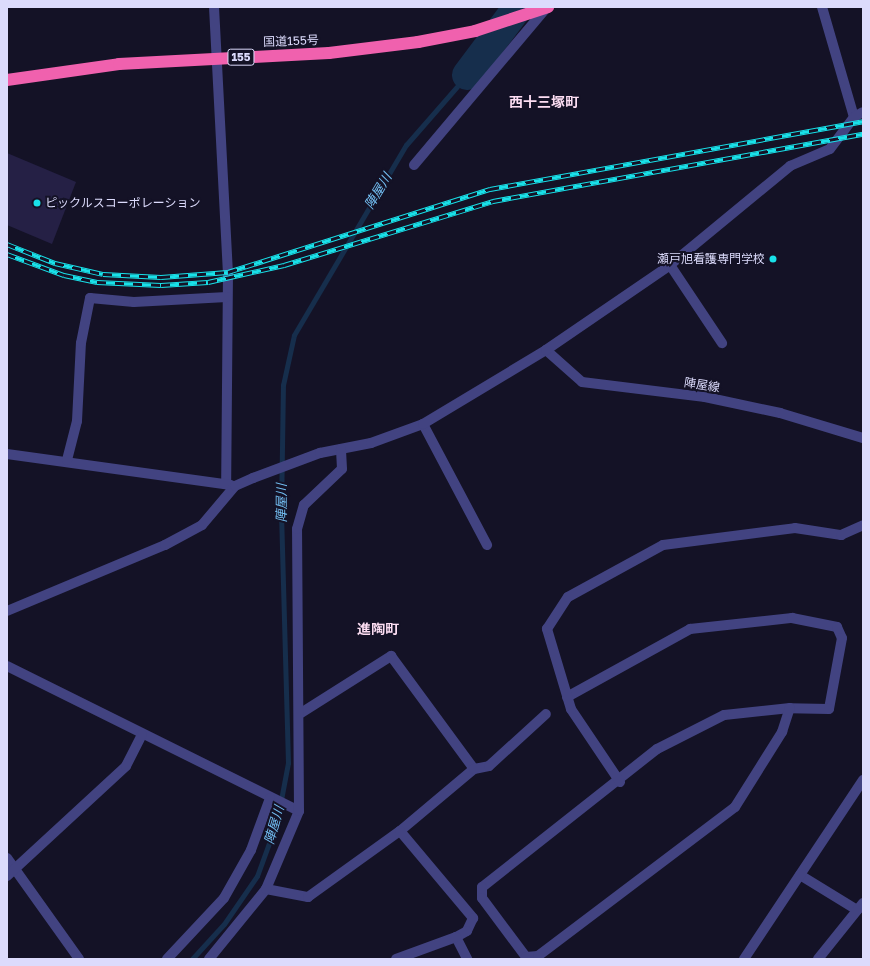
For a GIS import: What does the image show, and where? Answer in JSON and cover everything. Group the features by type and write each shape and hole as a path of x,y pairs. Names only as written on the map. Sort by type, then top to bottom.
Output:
{"highway":[{"name":"国道155号","path":"7,80 119,64 329,53 475,31 543,9"}],"street":[{"path":"7,611 165,545 202,525 230,485 227,297 219,58 214,7"},
{"path":"822,7 854,117"},
{"path":"414,165 543,9"},
{"path":"7,454 67,460 230,485 270,474 297,463 341,449 371,443 423,424 546,350 670,265 790,166 830,149 854,117 863,112"},
{"path":"670,265 722,343"},
{"path":"67,460 77,421 80,343 90,298 134,302 227,297"},
{"name":"陣屋線","path":"546,350 582,382 705,397 780,413 863,438"},
{"path":"423,424 487,545"},
{"path":"210,959 266,889 296,810 301,713 298,529 304,505 342,469 341,449"},
{"path":"620,782 571,709 547,629 568,597 663,545 795,528 841,535 863,525"},
{"path":"567,697 690,629 792,618 837,627 842,638 829,709 790,708 724,714 657,749 620,782 482,887 482,898 526,957 538,956 735,807 782,732 790,708"},
{"path":"301,713 391,656 474,768"},
{"path":"7,666 142,735 296,810"},
{"path":"266,889 308,897 400,831 474,768 489,766 546,714"},
{"path":"11,872 126,766 142,735"},
{"path":"744,959 863,780"},
{"path":"167,959 224,898 251,850 273,799"},
{"path":"396,959 456,937 467,931 473,918 400,831"},
{"path":"7,858 11,872 79,959"},
{"path":"800,875 860,907 818,959"},
{"path":"456,937 467,959"}],"building":[{"name":"ピックルスコーポレーション","path":"7,153 76,182 52,244 7,225"}],"waterway":[{"path":"467,75 518,7"},
{"name":"陣屋川","path":"192,959 224,924 257,876 277,821 288,763 281,511 283,385 294,335 406,145 467,75"}],"railway":[{"path":"7,244 55,263 103,274 161,277 228,272 490,189 863,121"},
{"path":"7,254 64,275 97,282 161,285 208,282 284,265 493,201 863,134"}],"place":[{"name":"ピックルスコーポレーション","path":"37,203"},
{"name":"瀬戸旭看護専門学校","path":"773,259"}],"district":[{"name":"西十三塚町","path":"544,102"},
{"name":"進陶町","path":"378,629"}]}
